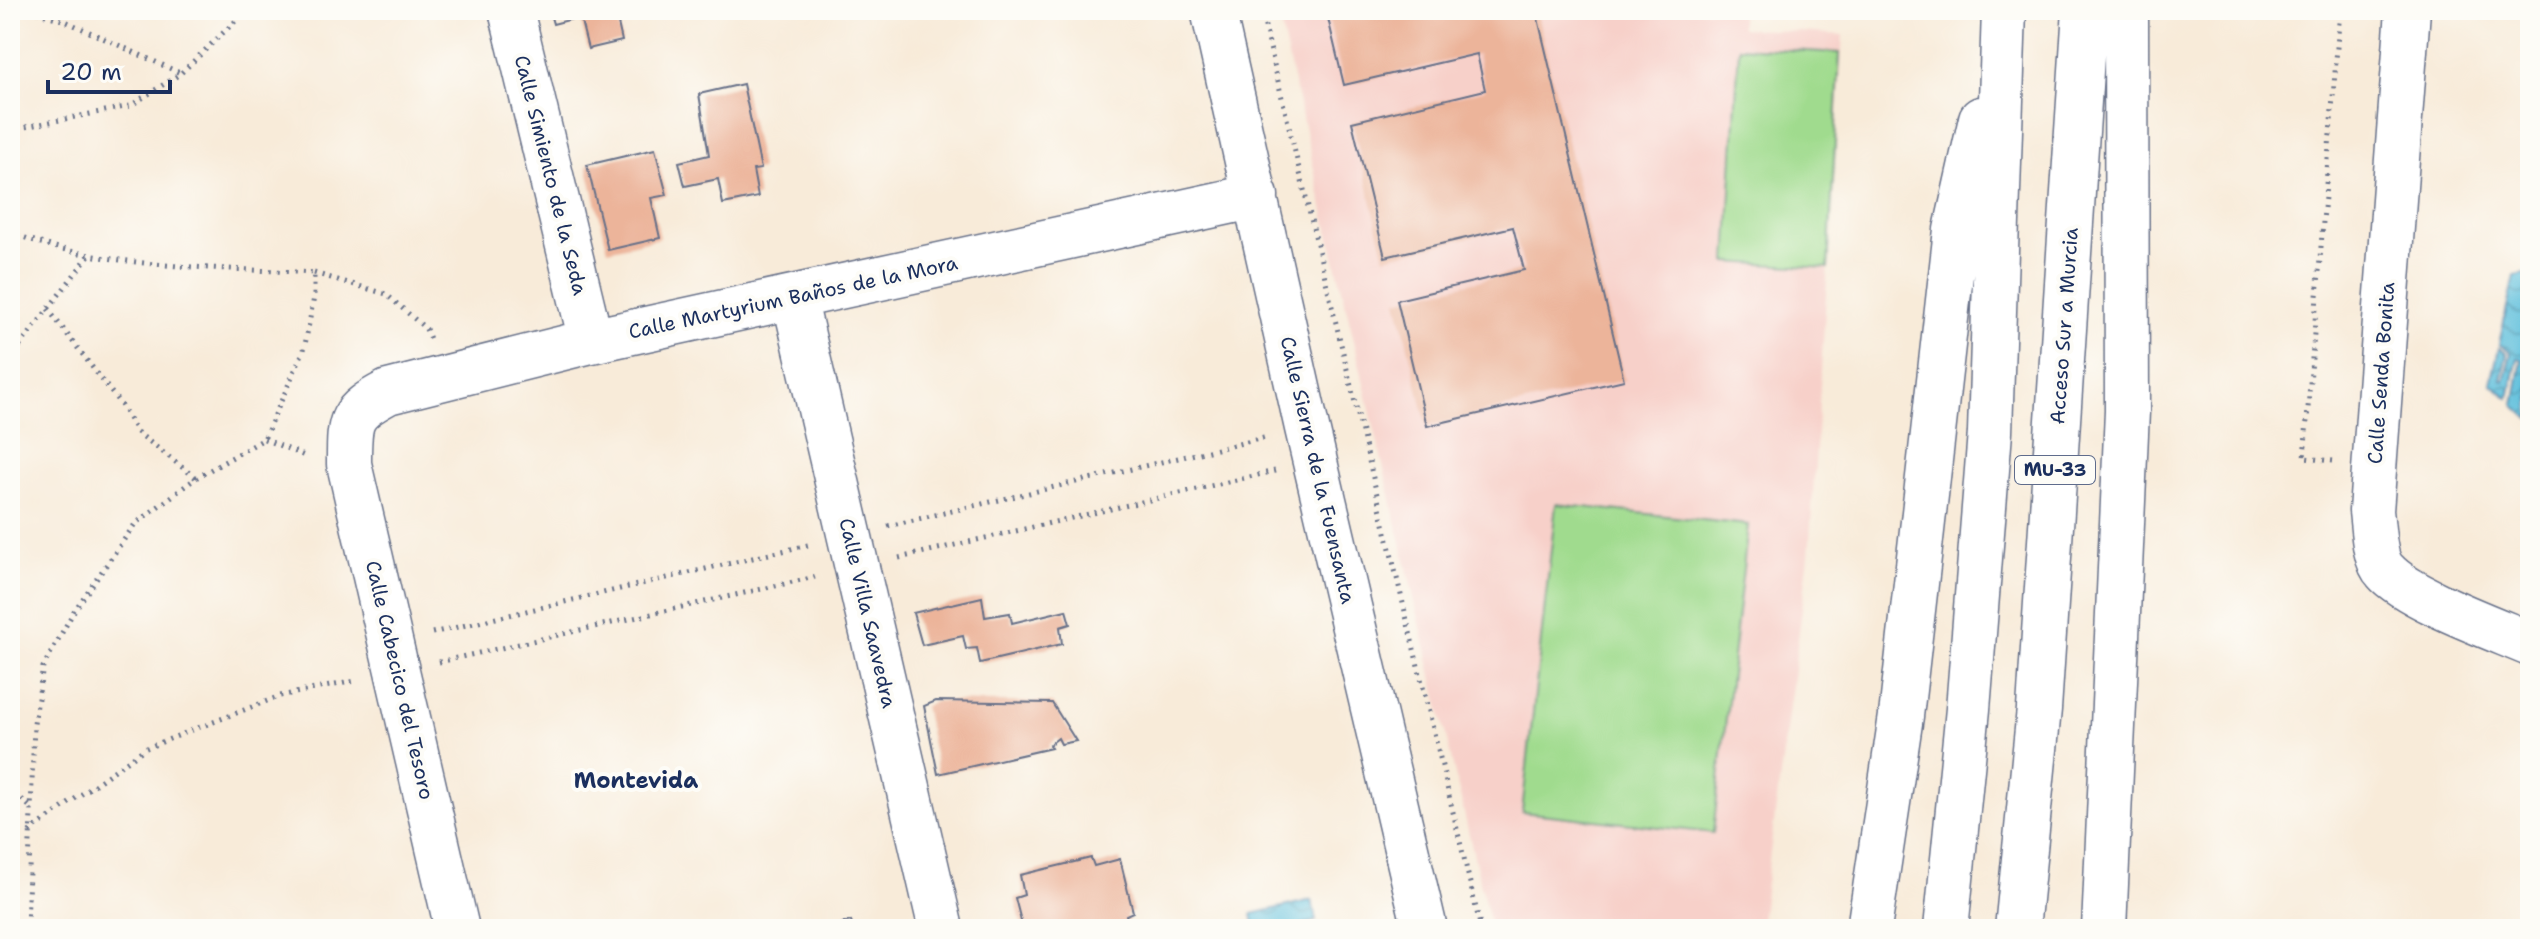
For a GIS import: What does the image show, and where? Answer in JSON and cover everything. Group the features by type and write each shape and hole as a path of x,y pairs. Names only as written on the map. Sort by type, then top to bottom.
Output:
{"main road":[{"name":"Calle Simiento de la Seda","path":"511,10 591,341"},
{"name":"Calle Sierra de la Fuensanta","path":"1213,10 1425,929"},
{"name":"Acceso Sur a Murcia","path":"2017,929 2039,709 2085,10"},
{"path":"2104,929 2127,411 2126,10"},
{"name":"Calle Senda Bonita","path":"2408,10 2371,511 2375,543 2383,570 2415,593 2530,644"},
{"path":"1869,929 1901,716 1956,230 2004,15"},
{"name":"MU-33","path":"1946,929 1968,709 1990,432 2004,15"},
{"name":"Calle Martyrium Baños de la Mora","path":"349,431 361,406 388,392 591,341 1256,196"},
{"name":"Calle Villa Saavedra","path":"794,297 941,929"},
{"name":"Calle Cabecico del Tesoro","path":"349,431 349,464 457,929"}],"path":[{"path":"29,10 63,20 180,74"},
{"path":"10,130 130,106 180,74 247,10"},
{"path":"1261,10 1481,929"},
{"path":"10,232 42,245 135,261 314,273 386,294 426,329 434,347 440,379"},
{"path":"10,359 90,254"},
{"path":"27,929 34,724 43,667 74,611 135,524 196,478 264,439 304,350 314,297 314,273"},
{"path":"48,309 121,405 137,432 196,478"},
{"path":"307,443 304,456 308,471"},
{"path":"29,832 144,749 280,696 353,682 349,668"},
{"path":"10,788 30,807"}],"shaded area":[{"path":"1277,10 1741,10 1741,28 1843,35 1809,555 1760,929 1491,929"}],"green space":[{"path":"1739,47 1840,53 1828,268 1727,262"},
{"path":"1556,504 1748,525 1713,833 1522,812"}],"water":[{"path":"2530,273 2530,420 2514,405 2522,359 2518,358 2509,398 2491,383 2499,348 2507,354 2501,380 2504,381 2511,353 2499,344 2514,276"},
{"path":"1312,900 1316,921 1287,929 1255,929 1252,914"}],"building":[{"path":"549,10 615,10 622,41 588,49 580,17 553,24"},
{"path":"1326,10 1536,10 1624,380 1427,426 1397,300 1524,270 1513,227 1385,257 1352,122 1485,90 1477,54 1344,85"},
{"path":"743,84 761,169 753,170 758,197 723,204 718,179 685,186 679,162 709,155 699,94"},
{"path":"655,149 667,195 651,198 660,238 608,250 587,165"},
{"path":"982,597 985,617 1010,613 1012,623 1066,610 1070,624 1060,627 1062,644 980,663 977,648 966,649 963,636 922,645 913,613"},
{"path":"936,701 1052,703 1076,741 1061,744 1058,738 1049,745 1051,748 938,774 924,706"},
{"path":"1091,858 1094,866 1120,859 1133,912 1126,915 1130,929 1023,929 1015,898 1024,895 1020,875"},
{"path":"851,921 853,929 826,929 826,928"}],"district":[{"name":"Montevida","path":"636,780"}]}
